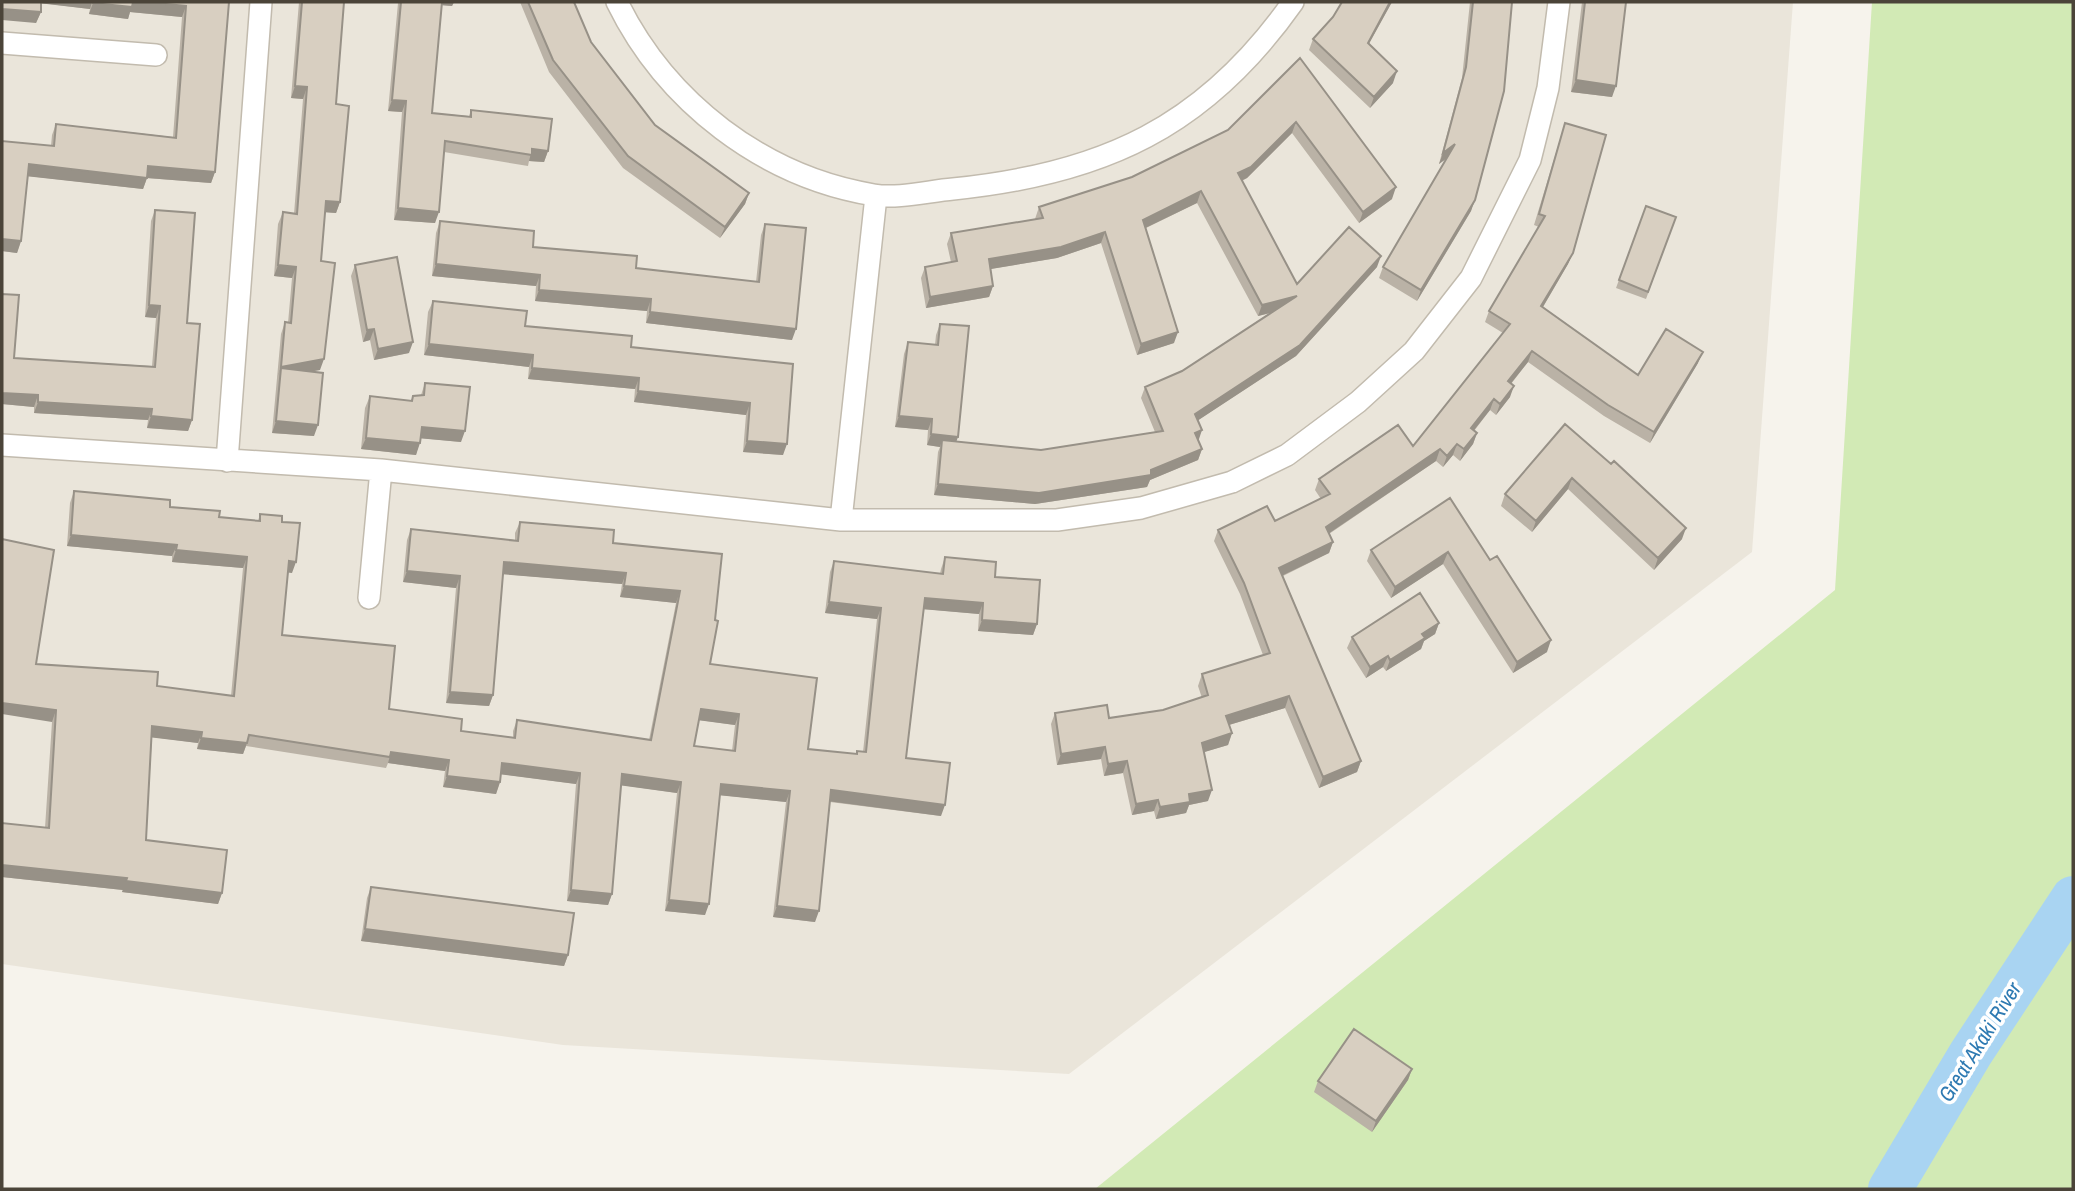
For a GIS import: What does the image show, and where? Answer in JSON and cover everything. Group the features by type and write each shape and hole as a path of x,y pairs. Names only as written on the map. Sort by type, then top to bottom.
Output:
{"street":[{"path":"227,461 261,2"},
{"path":"617,2 628,24 656,65 691,103 737,142 787,169 876,196 1007,183 1129,148 1181,118 1226,79 1269,35 1293,2"},
{"path":"2,445 381,470 841,520 1057,520 1129,510 1232,482 1287,455 1358,402 1413,351 1471,278 1530,160 1548,88 1559,2"},
{"path":"2,43 156,55"},
{"path":"841,520 876,196"},
{"path":"369,598 381,470"}],"shaded area":[{"path":"2,2 1793,2 1752,552 1069,1074 563,1045 2,964"}],"green space":[{"path":"1872,2 2073,2 2073,1189 1095,1189 1835,590"}],"building":[{"path":"2,2 41,2 41,12 2,9"},
{"path":"93,2 133,2 132,7"},
{"path":"145,2 229,2 215,172 148,166 147,178 29,164 21,241 2,239 2,141 54,146 56,124 176,138 186,6"},
{"path":"302,2 344,2 336,104 349,106 340,202 326,201 321,261 335,263 324,359 281,367 285,322 291,323 296,267 278,265 283,212 297,214 307,87 295,86"},
{"path":"401,2 442,2 432,113 471,117 471,110 552,119 548,151 532,149 532,155 445,141 439,212 398,208 406,101 392,100"},
{"path":"528,2 574,2 591,42 655,125 749,193 725,227 628,156 553,60"},
{"path":"1342,2 1390,2 1368,43 1397,71 1374,97 1313,39 1333,17"},
{"path":"1473,2 1512,2 1504,91 1475,200 1421,290 1383,267 1455,144 1443,153 1466,67"},
{"path":"1585,2 1626,2 1616,86 1576,80"},
{"path":"1300,58 1396,187 1363,212 1296,122 1251,167 1238,173 1297,284 1349,227 1381,256 1300,345 1195,414 1202,430 1195,433 1202,449 1151,470 1151,475 1039,493 938,484 942,440 1041,450 1163,431 1145,387 1182,371 1297,296 1262,305 1201,191 1143,220 1178,332 1141,344 1105,232 1061,247 989,259 993,286 930,297 925,267 957,261 951,233 1043,218 1039,207 1132,177 1228,130"},
{"path":"1565,123 1606,135 1573,253 1541,306 1638,375 1666,329 1703,352 1654,432 1608,405 1532,351 1508,381 1514,386 1500,404 1494,399 1471,428 1477,433 1464,449 1457,444 1447,456 1440,449 1326,527 1333,542 1279,568 1361,761 1323,777 1289,696 1226,716 1232,733 1202,743 1212,790 1189,794 1190,802 1160,807 1158,800 1136,804 1127,761 1108,764 1105,747 1061,754 1055,713 1107,705 1109,718 1163,710 1208,695 1202,674 1270,653 1244,583 1218,530 1267,506 1275,521 1330,494 1319,479 1398,425 1413,446 1510,324 1489,311 1545,216 1539,214"},
{"path":"1646,206 1676,217 1648,292 1619,280"},
{"path":"155,210 195,213 187,323 200,324 192,420 151,416 152,409 38,402 38,395 2,393 2,294 19,295 14,358 155,367 160,306 149,305"},
{"path":"440,221 534,231 533,247 637,256 636,268 759,282 765,224 806,228 796,329 650,312 651,299 539,290 540,275 436,264"},
{"path":"397,257 413,342 378,349 374,329 367,330 355,265"},
{"path":"433,301 527,311 525,326 632,336 631,347 793,364 787,444 747,441 750,403 638,391 639,378 532,368 533,355 429,344"},
{"path":"940,324 969,326 958,437 931,434 932,419 899,416 908,342 938,345"},
{"path":"281,368 323,373 318,425 276,421"},
{"path":"425,383 470,387 465,431 422,427 420,443 366,438 370,396 412,401 413,396 424,395"},
{"path":"1565,424 1611,464 1614,461 1686,528 1658,558 1572,478 1536,521 1505,494"},
{"path":"74,491 170,500 170,507 220,511 219,517 260,521 260,514 282,516 282,522 300,523 296,562 289,561 282,635 395,646 389,709 462,719 461,731 515,738 517,720 651,740 680,591 624,586 626,573 504,562 493,695 450,692 460,576 407,571 411,529 518,541 520,522 614,530 613,543 722,554 715,620 718,621 710,664 817,678 808,749 857,754 857,751 866,752 881,608 829,602 834,561 943,574 945,557 996,562 995,577 1040,580 1037,624 982,620 983,603 925,598 906,758 950,763 945,805 831,790 819,911 777,906 790,791 721,784 709,904 669,900 681,782 622,774 612,894 571,890 580,773 502,763 500,782 447,776 449,760 391,752 390,757 249,735 247,743 201,738 202,732 152,726 146,840 227,850 222,893 126,881 127,878 2,865 2,823 49,828 56,710 2,703 2,539 54,550 36,664 158,672 157,686 234,696 247,557 176,550 177,545 71,535","holes":["701,709 739,714 735,751 694,746"]},
{"path":"1450,498 1490,560 1497,556 1551,640 1517,662 1448,552 1395,587 1371,550"},
{"path":"1420,593 1439,623 1422,634 1425,638 1390,660 1388,656 1370,667 1352,637"},
{"path":"371,887 574,913 568,955 365,929"},
{"path":"1354,1029 1412,1069 1376,1121 1318,1081"}],"waterway":[{"name":"Great Akaki River","path":"1890,1189 1971,1053 2073,898"}]}
